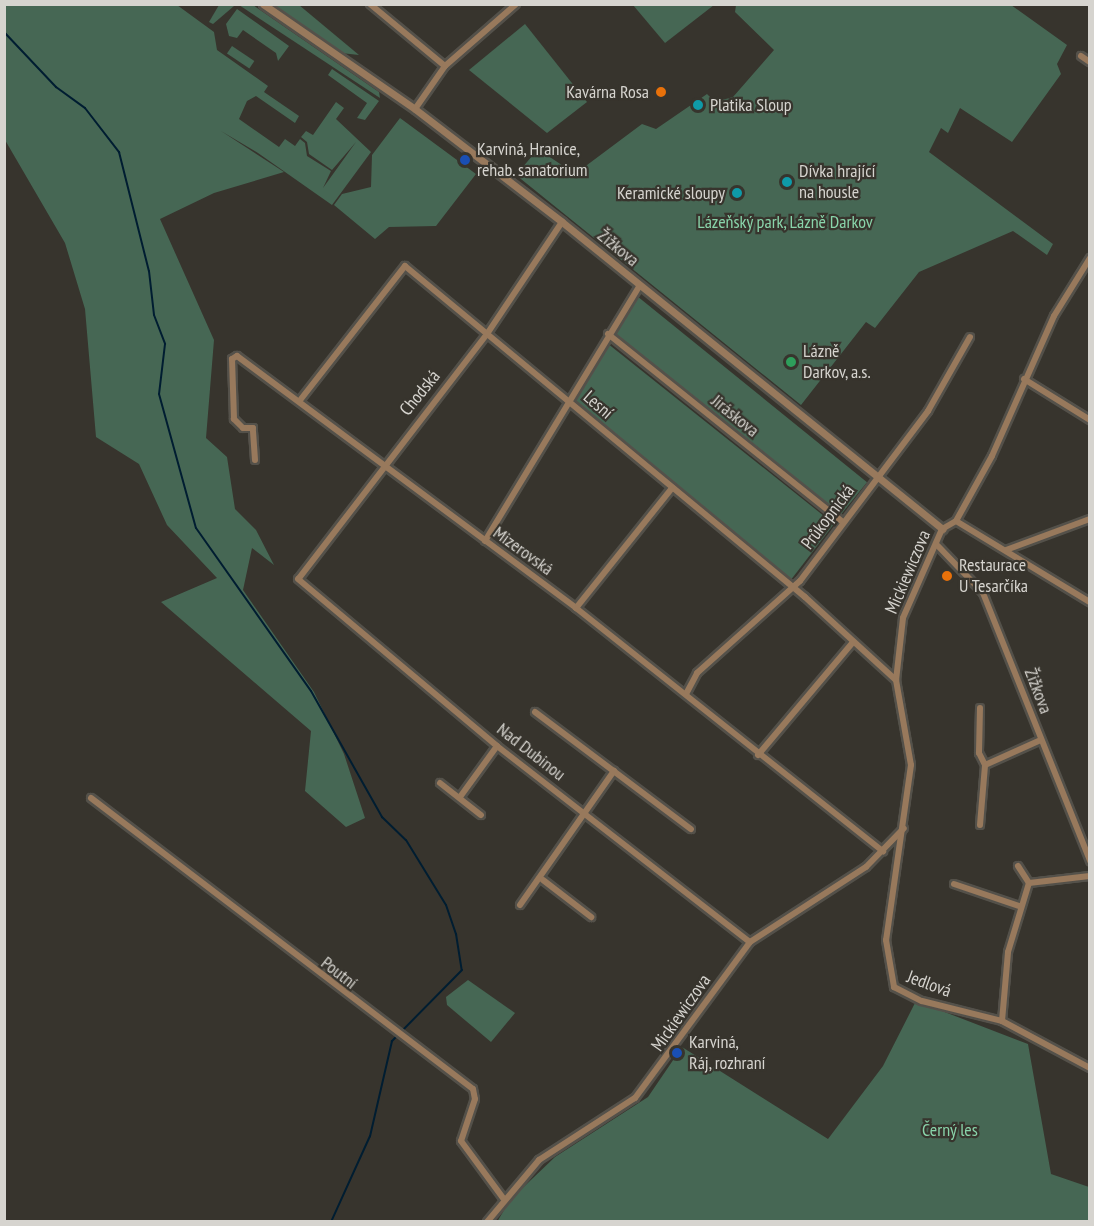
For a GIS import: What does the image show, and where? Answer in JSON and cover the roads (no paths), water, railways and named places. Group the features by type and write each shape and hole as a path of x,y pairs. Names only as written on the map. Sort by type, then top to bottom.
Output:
{"street":[{"name":"Žižkova","path":"263,4 415,109 562,222 879,475 942,529"},
{"path":"370,4 399,32 445,66"},
{"path":"415,109 445,66 516,4"},
{"path":"1081,56 1089,62"},
{"name":"Chodská","path":"298,579 383,462 487,334 562,222"},
{"name":"Mickiewiczova","path":"902,839 911,765 896,680 903,618 938,546 942,529 956,521 992,456 1024,379 1089,258"},
{"name":"Lesní","path":"300,399 405,266 793,588 896,680"},
{"path":"484,541 568,399 640,285"},
{"name":"Jiráskova","path":"608,334 843,522"},
{"name":"Průkopnická","path":"686,694 697,673 793,588 928,411 970,337"},
{"name":"Mizerovská","path":"255,460 253,428 243,428 234,419 232,359 245,358 300,399 484,541 576,608 686,694 758,755 883,851"},
{"path":"1024,379 1089,420"},
{"path":"576,608 672,488"},
{"path":"1006,550 1089,519"},
{"path":"956,521 1089,602"},
{"name":"Žižkova","path":"938,546 983,593 1089,861"},
{"name":"Nad Dubinou","path":"298,579 497,746 750,942"},
{"path":"758,755 853,642"},
{"path":"980,708 979,753 985,765 980,825"},
{"path":"535,711 691,829"},
{"path":"985,765 1041,740"},
{"path":"460,797 497,746"},
{"path":"520,905 543,880 588,816 614,771"},
{"path":"440,783 482,815"},
{"name":"Poutní","path":"91,798 473,1089 475,1099 461,1142 503,1198"},
{"name":"Mickiewiczova","path":"487,1221 503,1198 538,1160 635,1098 750,942 883,851 904,827"},
{"name":"Jedlová","path":"902,839 886,940 894,987 921,1001 1002,1021 1089,1068"},
{"path":"1018,866 1029,883"},
{"path":"1029,883 1089,876"},
{"path":"543,880 591,917"},
{"path":"1002,1021 1008,952 1019,906 1029,883"},
{"path":"954,884 1019,906"}],"waterway":[{"path":"4,32 56,87 85,108 119,152 149,271 154,315 165,344 159,394 196,528 311,691 382,817 406,840 446,905 456,934 462,970 392,1041 370,1136 331,1222"}],"place":[{"name":"Kavárna Rosa","path":"661,92"},
{"name":"Platika Sloup","path":"698,105"},
{"name":"Karviná, Hranice, rehab. sanatorium","path":"465,160"},
{"name":"Dívka hrající na housle","path":"787,182"},
{"name":"Keramické sloupy","path":"737,193"},
{"name":"Lázně Darkov, a.s.","path":"791,362"},
{"name":"Restaurace U Tesarčíka","path":"947,576"},
{"name":"Karviná, Ráj, rozhraní","path":"677,1053"}],"park label":[{"name":"Lázeňský park, Lázně Darkov","path":"785,222"},
{"name":"Černý les","path":"950,1130"}]}
